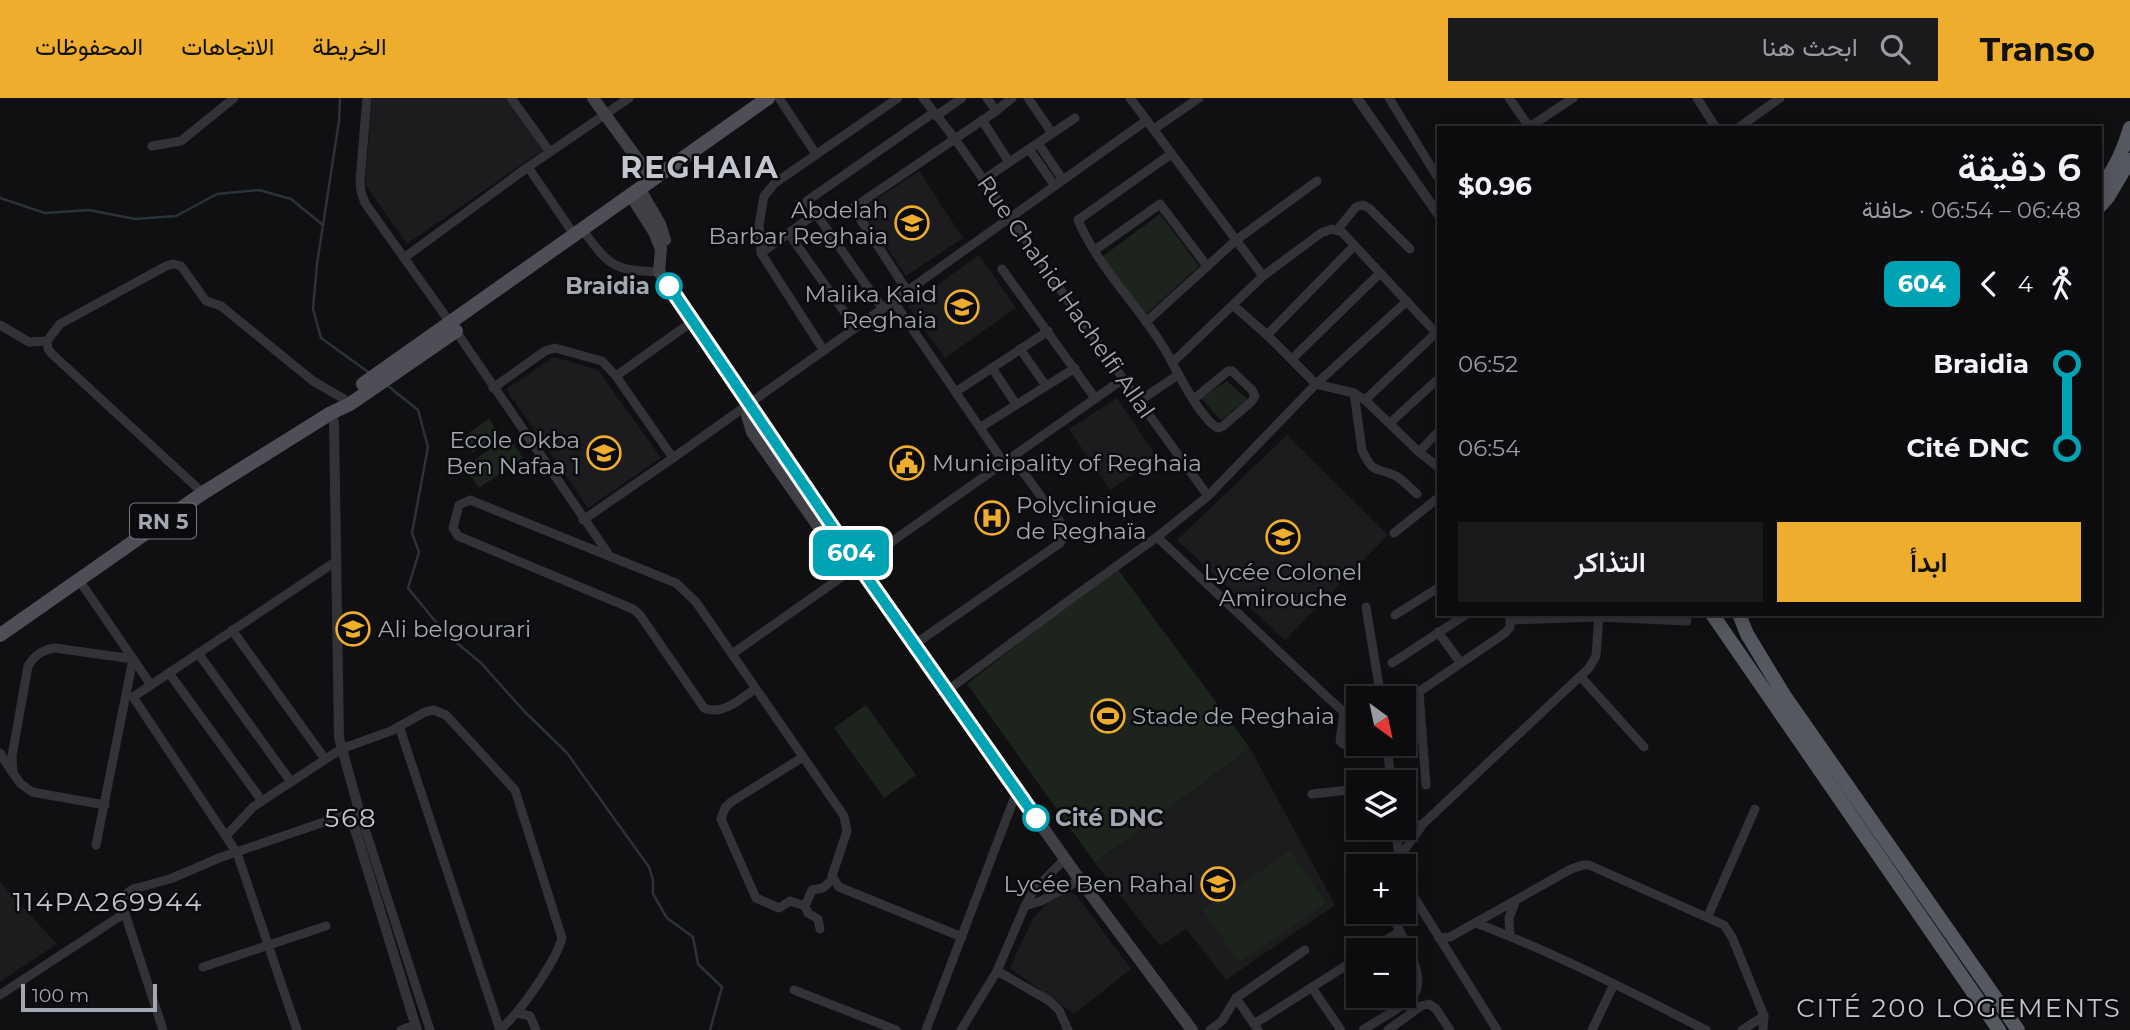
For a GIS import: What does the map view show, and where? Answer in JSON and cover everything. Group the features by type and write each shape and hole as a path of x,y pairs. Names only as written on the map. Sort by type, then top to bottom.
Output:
{"highway":[{"path":"2102,185 2123,150 2130,128"},
{"path":"2102,204 2130,160"},
{"path":"1713,616 1999,1030"},
{"path":"1725,616 1753,675"},
{"path":"1740,616 1747,634 1784,695 2018,1030"}],"main road":[{"path":"593,98 652,179"},
{"name":"RN 5","path":"0,635 203,494 331,413 453,326 577,231 768,98"},
{"path":"634,191 661,249 659,272 749,403 747,415 752,432 841,559 848,564 859,566 1080,880 1192,1030"},
{"name":"RN 5","path":"331,413 344,399 362,391"}],"street":[{"path":"152,146 181,141 234,98"},
{"path":"367,98 360,192 365,203 453,326 608,554"},
{"path":"511,98 550,152"},
{"path":"404,258 528,167 629,98"},
{"path":"779,98 816,154"},
{"path":"824,351 761,253 760,225 764,196 775,183 898,98"},
{"name":"Rue Chahid Hachelfi Allal","path":"923,98 955,139 1208,496"},
{"path":"883,309 807,201 962,98"},
{"path":"987,98 996,111"},
{"path":"908,292 853,208 1012,98"},
{"path":"1028,98 1052,133"},
{"path":"1130,98 1263,276"},
{"path":"1154,129 1199,98"},
{"path":"1389,98 1437,176"},
{"path":"1509,98 1528,126"},
{"path":"1531,126 1573,98"},
{"path":"1697,98 1715,126"},
{"path":"1741,126 1780,98"},
{"path":"1359,99 1437,213"},
{"path":"983,180 1074,118"},
{"path":"982,120 1009,162"},
{"path":"583,520 1147,120"},
{"path":"1038,143 1059,183"},
{"path":"1029,149 1059,183"},
{"path":"1171,154 1078,220 1095,250 1146,322 1194,399 1212,425 1217,428 1223,426 1255,396 1252,390 1228,370 1194,399"},
{"path":"528,167 577,231 606,261 628,270 659,272"},
{"path":"1146,322 1235,241 1317,181"},
{"path":"1095,250 1160,204 1207,266"},
{"path":"1337,230 1356,207 1363,205 1410,250"},
{"path":"761,253 815,215"},
{"path":"1172,363 1263,276 1321,233 1332,229 1337,230 1354,246 1437,334 1365,400"},
{"path":"789,234 855,327"},
{"path":"1268,335 1354,246"},
{"path":"203,494 52,354 47,341 60,324 173,264 181,265 206,301 213,306 221,306 313,381 344,399"},
{"path":"1002,269 1096,398"},
{"path":"1292,359 1380,273"},
{"path":"948,690 1157,537 1208,496 1316,384 1407,301"},
{"path":"894,302 981,427 1060,522 1065,534 1060,543 915,644"},
{"path":"1234,306 1268,335 1316,384 1354,393 1365,400 1437,466"},
{"path":"616,376 693,321"},
{"path":"0,325 29,342 47,341"},
{"path":"957,391 1048,331"},
{"path":"493,387 545,351 555,348 602,361 616,376 673,457"},
{"path":"1020,349 1046,386"},
{"path":"992,368 1016,404"},
{"path":"981,427 1075,368"},
{"path":"1139,401 1178,374"},
{"path":"732,654 1123,379"},
{"path":"1390,423 1437,380"},
{"path":"1354,393 1362,450 1366,458 1379,472 1396,477 1417,494"},
{"path":"331,413 334,423 339,738 359,810 430,1030"},
{"path":"1419,452 1437,433"},
{"path":"1394,533 1437,499"},
{"path":"755,689 726,709 719,711 704,708 640,615 633,609 458,536 453,528 459,505 470,500 676,583 696,602 847,823 832,876 839,887 962,936"},
{"path":"1157,537 1344,712 1340,741 1346,743"},
{"path":"297,1030 237,852 133,697 335,562"},
{"path":"79,580 150,685"},
{"path":"1395,615 1437,589"},
{"path":"1366,607 1379,686"},
{"path":"1392,663 1464,616"},
{"path":"1404,854 1424,823 1593,663 1599,616"},
{"path":"1416,694 1505,633 1510,617 1599,616 1687,621"},
{"path":"233,630 325,759"},
{"path":"1438,632 1460,662"},
{"path":"13,773 12,756 28,666 40,652 55,648 133,659"},
{"path":"198,653 291,782"},
{"path":"96,845 133,659"},
{"path":"169,673 262,801"},
{"path":"1581,677 1644,747"},
{"path":"1419,692 1426,785"},
{"path":"226,836 253,807 341,749 399,726 425,712 440,712 457,725 515,790 562,938 557,951 517,1013 500,1030 399,726"},
{"path":"0,752 20,783 33,792 105,805"},
{"path":"803,757 731,802 725,808 721,819 756,898 779,908 790,901 805,906"},
{"path":"1312,794 1346,790"},
{"path":"926,1030 1017,791"},
{"path":"1708,916 1755,809"},
{"path":"163,1030 120,898 133,889 170,879 237,852 359,810"},
{"path":"359,810 354,822 355,828 416,1028 401,1030"},
{"path":"1416,827 1424,823"},
{"path":"961,1030 998,971 1034,891 1065,859"},
{"path":"1439,938 1450,937 1583,864 1595,867 1724,925 1732,937 1764,1016 1763,1030"},
{"path":"820,929 818,919 808,913 805,906 812,890 823,888 833,879"},
{"path":"1025,906 1041,901 1080,880"},
{"path":"1510,936 1509,918 1517,898"},
{"path":"1416,901 1497,1030"},
{"path":"0,995 125,913"},
{"path":"1476,923 1614,984 1706,1030"},
{"path":"1363,1030 1409,999 1418,986 1418,971 1395,924"},
{"path":"203,967 326,926"},
{"path":"1389,938 1399,932"},
{"path":"1210,1030 1222,1021 1236,998 1306,950"},
{"path":"1236,998 1256,1027 1346,966"},
{"path":"998,971 1048,1000 1059,1010 1068,1030"},
{"path":"1592,1030 1614,984"},
{"path":"1311,988 1341,1030"},
{"path":"794,990 896,1030"},
{"path":"1390,1030 1421,1006 1429,1004 1436,1009 1450,1030"},
{"path":"517,1013 530,1016 536,1030"},
{"path":"1742,1030 1764,1016"}],"shaded area":[{"path":"372,98 506,98 544,149 407,244 365,184"},
{"name":"Abdelah Barbar Reghaia","path":"919,171 963,238 906,276 861,209"},
{"path":"1160,214 1199,266 1141,319 1098,260"},
{"name":"Malika Kaid Reghaia","path":"979,255 1016,308 945,358 908,306"},
{"path":"554,357 598,370 661,458 588,508 506,389"},
{"path":"1227,381 1247,399 1221,420 1201,398"},
{"path":"1117,398 1157,458 1110,490 1069,429"},
{"path":"489,419 499,434 472,453 462,438"},
{"name":"Lycée Colonel Amirouche","path":"1287,435 1388,535 1285,640 1177,540"},
{"path":"508,436 523,458 479,488 465,467"},
{"name":"Stade de Reghaia","path":"1116,567 1250,748 1095,863 967,684"},
{"path":"866,705 916,775 884,798 834,728"},
{"name":"Lycée Ben Rahal","path":"1250,748 1335,905 1226,980 1186,929 1160,946 1095,863"},
{"path":"1290,851 1326,903 1239,962 1203,910"},
{"path":"0,882 57,944 0,982"},
{"path":"1062,888 1077,896 1131,969 1074,1014 1010,968 1033,918"}],"waterway":[{"path":"340,98 313,309 321,338 371,374"},
{"path":"0,198 45,213 89,210 135,219 176,216 217,194 259,190 291,199 323,225"},
{"path":"388,386 418,410 428,447 412,533 419,552 408,588 445,633 481,663 567,753 649,867 653,894 667,918 693,937 698,964 722,987 710,1030"}],"bus line":[{"name":"604","path":"669,286 859,566 1036,818"}],"place":[{"name":"Abdelah Barbar Reghaia","path":"912,223"},
{"name":"Braidia","path":"669,286"},
{"name":"Malika Kaid Reghaia","path":"962,307"},
{"name":"Ecole Okba Ben Nafaa 1","path":"604,453"},
{"name":"Municipality of Reghaia","path":"907,463"},
{"name":"Polyclinique de Reghaïa","path":"992,518"},
{"name":"Lycée Colonel Amirouche","path":"1283,537"},
{"name":"Ali belgourari","path":"353,629"},
{"name":"Stade de Reghaia","path":"1108,716"},
{"name":"Cité DNC","path":"1036,818"},
{"name":"Lycée Ben Rahal","path":"1218,884"}],"district":[{"name":"REGHAIA","path":"700,167"},
{"name":"568","path":"351,818"},
{"name":"114PA269944","path":"108,902"},
{"name":"CITÉ 200 LOGEMENTS","path":"1959,1008"}]}
